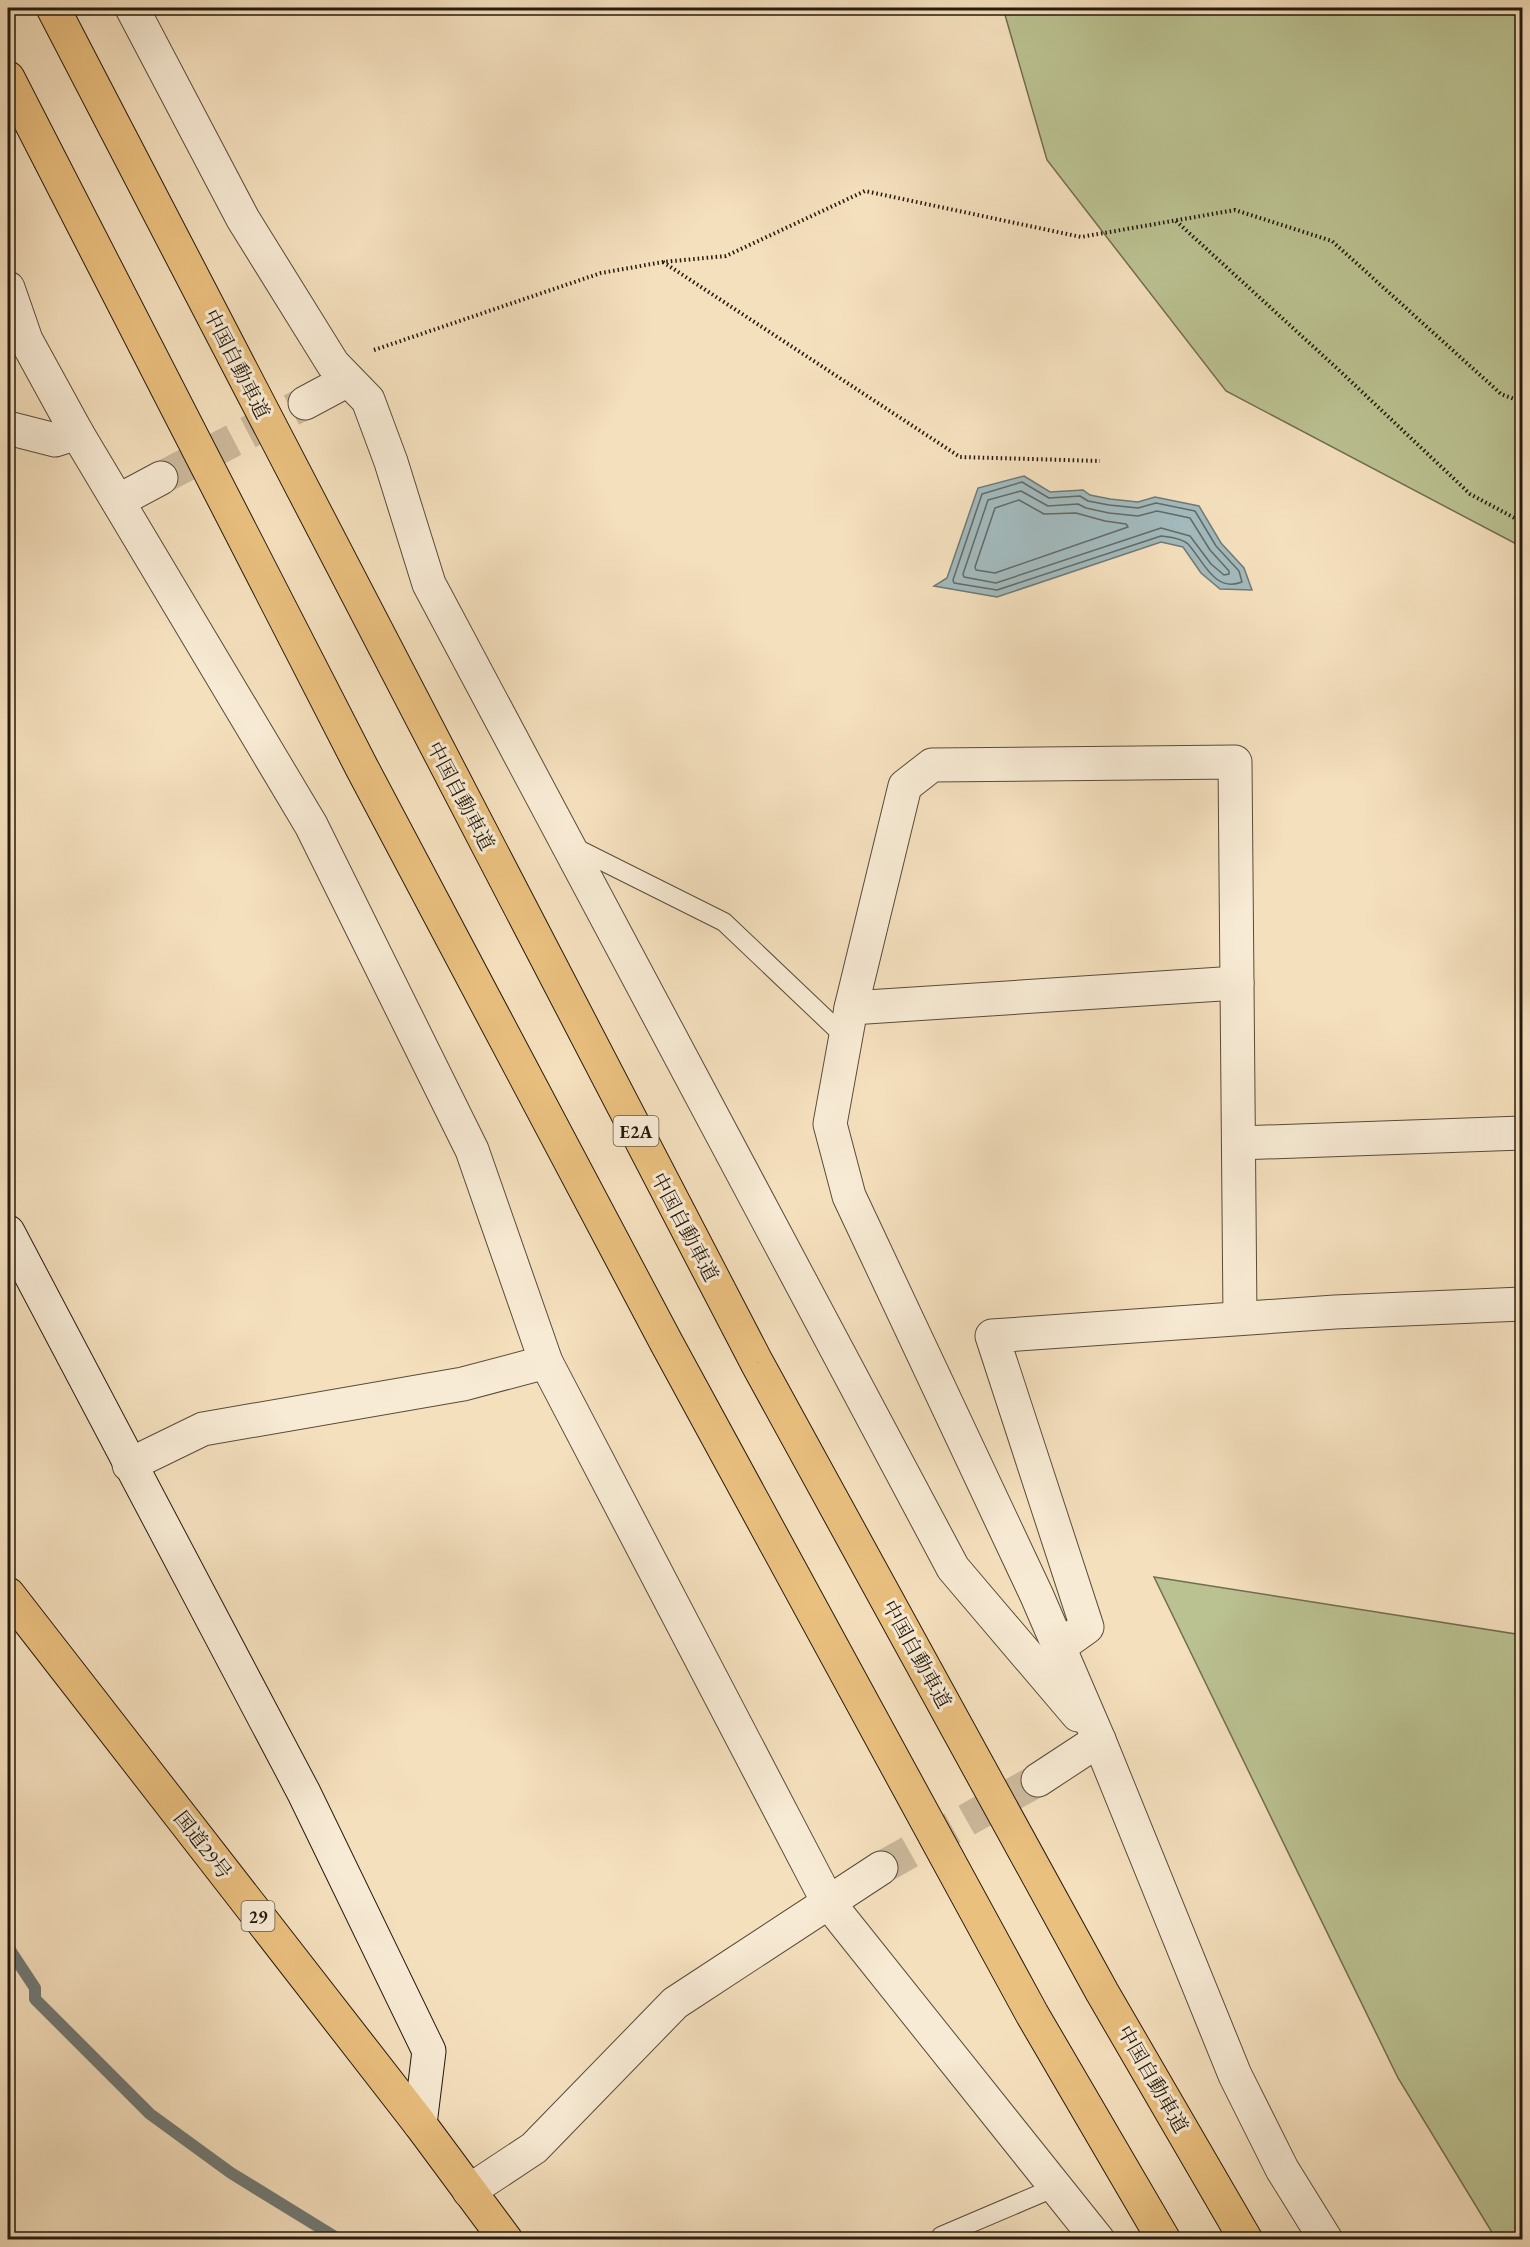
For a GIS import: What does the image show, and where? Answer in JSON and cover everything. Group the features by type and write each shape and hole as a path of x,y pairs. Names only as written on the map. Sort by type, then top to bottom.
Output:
{"highway":[{"name":"中国自動車道","path":"53,8 756,1363 1102,1992 1246,2240"},
{"path":"8,78 362,768 666,1342 1032,2014 1164,2240"},
{"name":"国道29号","path":"8,1594 420,2124 506,2240"}],"street":[{"path":"132,8 243,219 341,372 368,400 391,462 429,584 953,1568 1099,1740"},
{"path":"8,288 26,340 77,433 322,846 472,1150 546,1362 828,1902 1098,2240"},
{"path":"305,403 341,372"},
{"path":"8,428 54,441 77,433"},
{"path":"118,501 161,478"},
{"path":"1240,1318 1235,762 932,765 905,786 848,1023 830,1124 849,1196 1059,1647 1235,2075 1282,2169 1326,2240"},
{"path":"848,1023 1237,983"},
{"path":"1239,1143 1522,1133"},
{"path":"8,1232 304,1793 429,2051 420,2124"},
{"path":"1059,1647 1088,1627 992,1336 1240,1318 1522,1304"},
{"path":"129,1465 203,1429 463,1384 546,1362"},
{"path":"1038,1780 1099,1740"},
{"path":"469,2191 534,2148 675,2003 881,1868"}],"lane":[{"path":"568,844 724,921 848,1023"},
{"path":"942,2240 941,2236 1056,2187"}],"path":[{"path":"341,372 601,273 663,262 726,256 866,191 1081,237 1235,210 1332,240 1501,394 1522,402"},
{"path":"1175,220 1470,494 1522,522"},
{"path":"663,262 960,457 1100,462"}],"green space":[{"path":"1003,8 1522,8 1522,547 1226,391 1047,160"},
{"path":"1154,1577 1522,1635 1522,2239 1496,2239 1398,2078"}],"water":[{"path":"1024,476 1050,492 1083,490 1090,495 1110,499 1138,502 1155,497 1199,506 1221,543 1244,568 1252,590 1220,589 1201,573 1183,547 1161,542 997,597 934,586 947,578 978,488"}],"waterway":[{"path":"8,1947 35,1988 35,1999 150,2114 231,2173 340,2240"}],"tunnel":[{"path":"161,478 305,403"},
{"path":"881,1868 1038,1780"}]}
